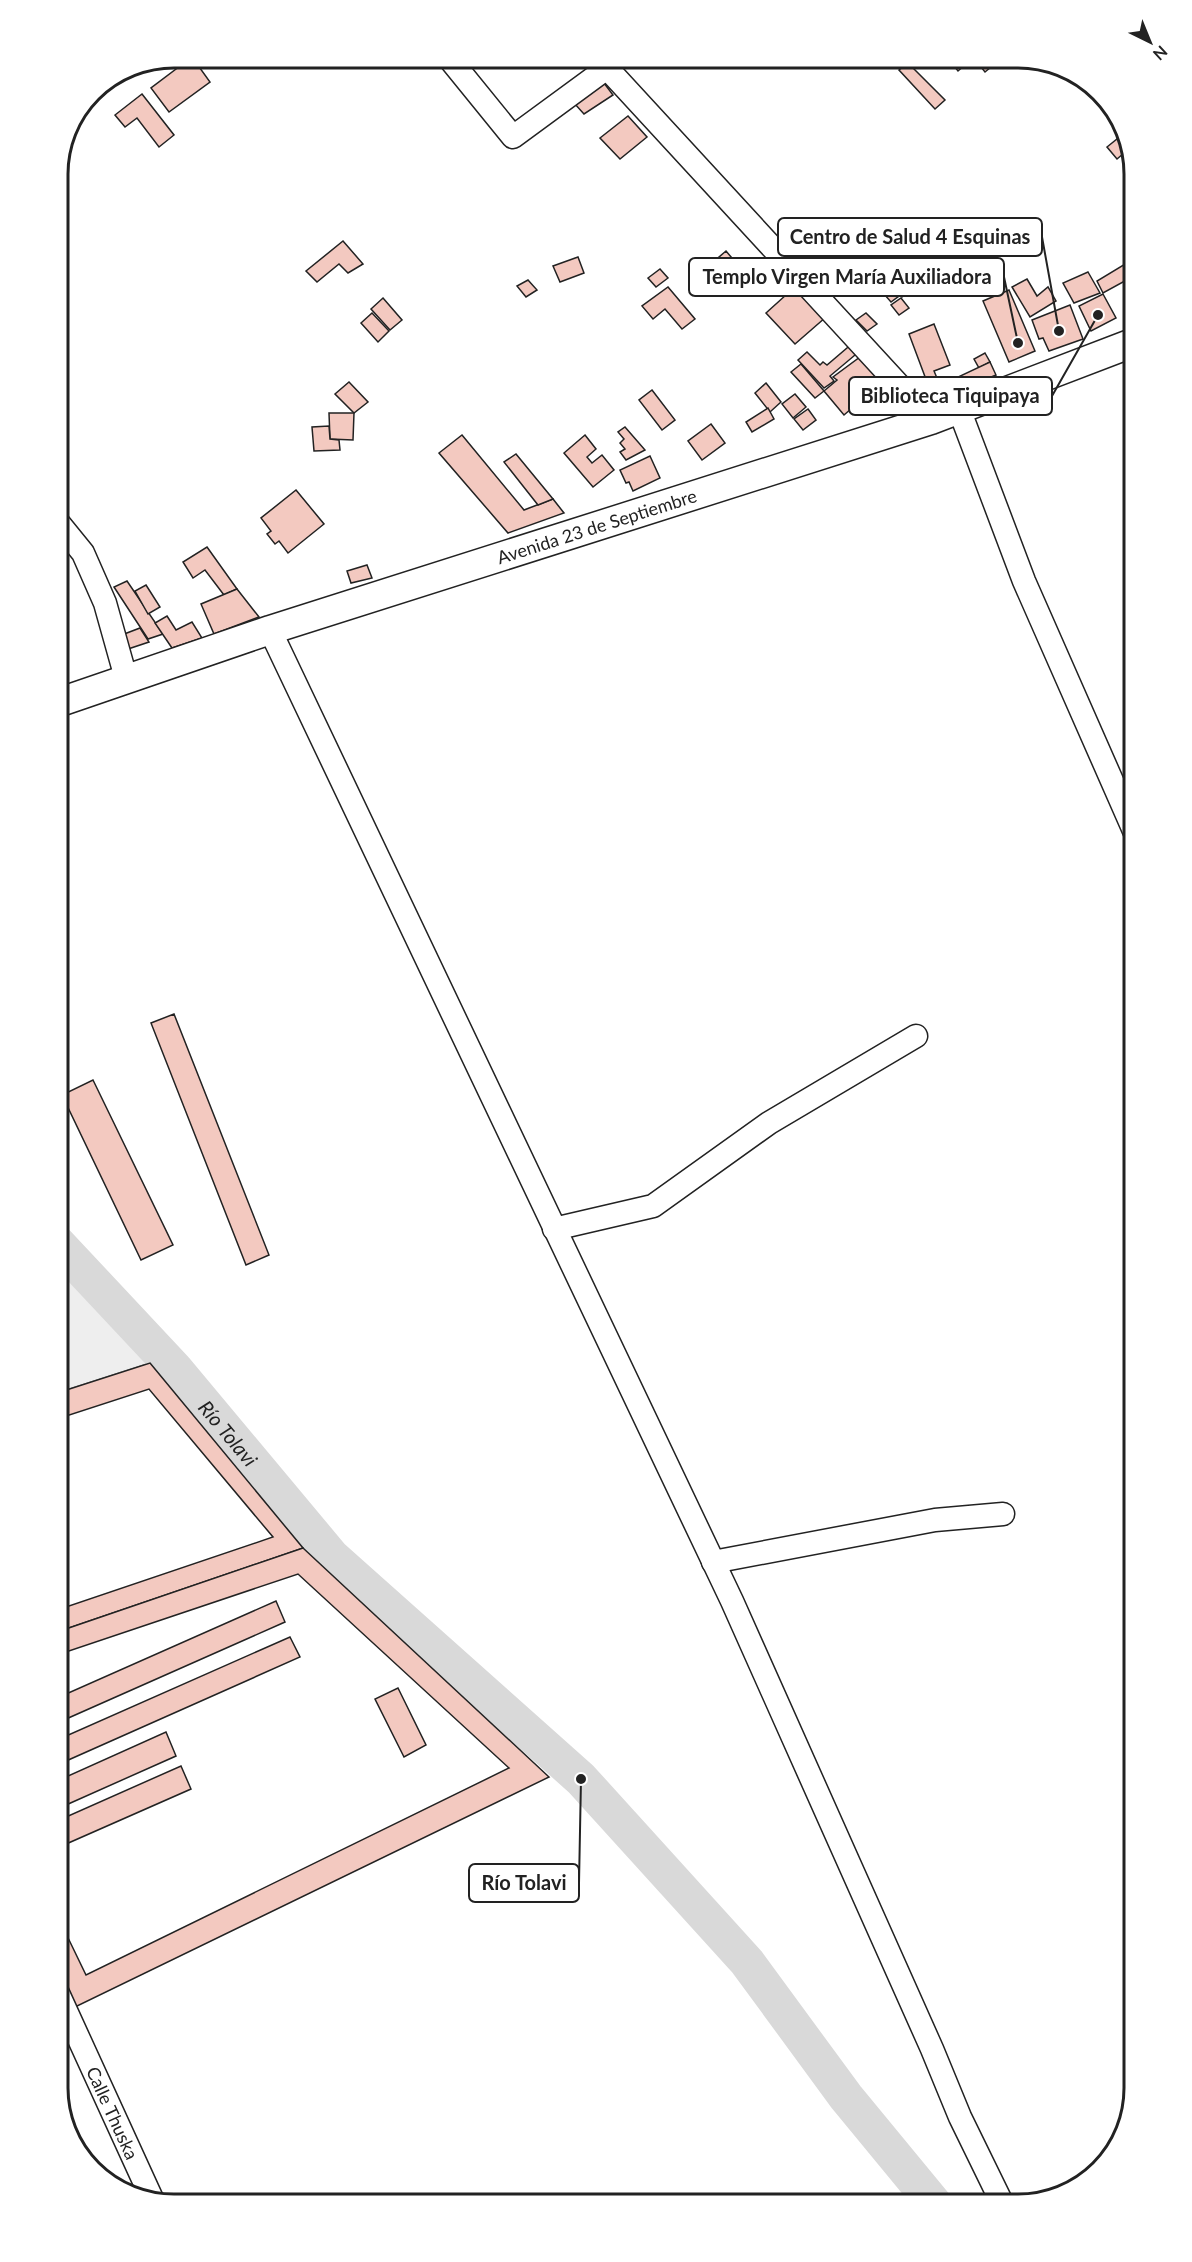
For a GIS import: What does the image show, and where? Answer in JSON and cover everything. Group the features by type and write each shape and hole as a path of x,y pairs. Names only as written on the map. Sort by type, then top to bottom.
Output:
{"main road":[{"name":"Avenida 23 de Septiembre","path":"68,699 270,630 931,420 1124,346"}],"street":[{"path":"457,68 513,137 604,68"},
{"path":"615,68 931,420"},
{"path":"959,409 1024,581 1124,808"},
{"path":"68,536 82,553 105,603 126,678"},
{"path":"270,630 713,1562 927,2038 960,2117 998,2194"},
{"path":"554,1229 652,1206 769,1123 916,1036"},
{"path":"713,1562 934,1520 1003,1514"},
{"name":"Calle Thuska","path":"68,2015 149,2191"}],"shaded area":[{"path":"68,1277 150,1363 68,1389"}],"building":[{"path":"177,68 200,68 210,82 169,112 151,88"},
{"path":"913,68 945,100 935,109 899,70"},
{"path":"604,83 613,95 584,114 574,103"},
{"path":"142,94 174,135 159,147 137,118 125,127 115,115"},
{"path":"628,116 647,137 620,159 600,138"},
{"path":"1118,138 1122,154 1117,159 1107,147"},
{"path":"841,237 855,256 866,248 873,256 852,273 830,246"},
{"path":"343,241 363,264 348,273 339,264 317,282 306,271"},
{"path":"970,242 979,256 959,268 950,253"},
{"path":"890,250 895,257 887,263 882,256"},
{"path":"726,251 737,264 717,282 705,269"},
{"path":"820,252 831,262 812,281 801,269"},
{"path":"578,257 584,273 560,282 553,266"},
{"path":"1124,265 1124,281 1103,293 1097,281"},
{"path":"660,269 668,278 656,287 648,278"},
{"path":"1088,272 1100,293 1074,303 1063,283"},
{"path":"909,278 916,288 902,297 895,286"},
{"path":"1027,279 1037,296 1048,287 1056,301 1030,317 1012,287"},
{"path":"528,280 537,290 526,297 517,286"},
{"path":"797,285 826,317 795,344 766,313"},
{"path":"668,287 695,319 682,329 665,309 653,319 642,306"},
{"path":"893,288 899,296 891,302 884,294"},
{"path":"1009,290 1035,351 1009,362 983,301"},
{"path":"1103,294 1116,318 1091,331 1079,306"},
{"path":"383,298 402,320 390,330 371,309"},
{"path":"901,298 909,308 899,315 891,305"},
{"path":"1070,305 1083,339 1049,351 1043,338 1039,339 1032,320"},
{"path":"372,313 389,331 378,342 361,323"},
{"path":"866,313 877,324 867,331 856,320"},
{"path":"934,324 950,365 934,371 937,378 927,382 909,334"},
{"path":"854,342 861,350 830,376 834,381 824,388 798,360 807,352 820,365 823,362 827,365"},
{"path":"985,353 990,362 979,368 974,359"},
{"path":"860,357 882,382 844,415 824,391 837,380 833,377"},
{"path":"990,362 996,375 963,389 958,377"},
{"path":"801,364 824,391 815,398 791,372"},
{"path":"349,382 368,402 354,413 335,394"},
{"path":"766,383 781,402 770,412 755,393"},
{"path":"652,390 675,420 662,430 639,400"},
{"path":"795,394 806,407 793,418 782,404"},
{"path":"768,408 774,419 752,432 746,422"},
{"path":"808,409 816,420 803,430 794,419"},
{"path":"329,413 354,413 353,440 330,439"},
{"path":"711,424 725,443 702,460 688,441"},
{"path":"329,426 330,439 339,440 340,450 314,451 312,427"},
{"path":"625,427 645,450 626,460 620,452 625,449 620,443 624,439 618,432"},
{"path":"462,435 524,510 553,499 564,513 508,533 439,453"},
{"path":"585,435 596,449 587,457 592,463 602,455 614,470 593,487 564,453"},
{"path":"516,454 553,499 538,505 504,462"},
{"path":"650,456 660,478 633,491 620,470"},
{"path":"296,490 324,524 288,553 279,541 275,544 267,534 271,531 261,518"},
{"path":"207,547 237,589 224,595 205,570 193,578 183,562"},
{"path":"367,565 372,578 351,583 347,571"},
{"path":"127,581 163,634 148,639 114,587"},
{"path":"146,585 160,607 148,614 135,591"},
{"path":"237,589 259,617 214,634 201,604"},
{"path":"167,616 176,630 192,622 202,638 172,648 155,623"},
{"path":"140,628 149,642 125,650 119,636"},
{"path":"174,1014 269,1255 246,1265 151,1023"},
{"path":"93,1080 173,1245 141,1260 68,1108 68,1092"},
{"path":"150,1363 303,1548 68,1628 68,1606 273,1537 149,1389 68,1415 68,1389"},
{"path":"303,1548 549,1777 73,2008 68,1997 68,1938 86,1975 509,1768 298,1574 68,1651 68,1628"},
{"path":"276,1601 285,1622 68,1718 68,1693"},
{"path":"290,1637 300,1657 68,1760 68,1735"},
{"path":"398,1688 426,1745 404,1757 375,1699"},
{"path":"166,1732 176,1756 68,1804 68,1776"},
{"path":"181,1766 191,1789 68,1843 68,1816"}],"waterway":[{"name":"Río Tolavi","path":"68,1255 175,1369 332,1557 581,1779 747,1962 846,2097 926,2194"}],"place":[{"name":"Biblioteca Tiquipaya","path":"1098,315"},
{"name":"Centro de Salud 4 Esquinas","path":"1059,331"},
{"name":"Templo Virgen María Auxiliadora","path":"1018,343"},
{"name":"Río Tolavi","path":"581,1779"}]}
